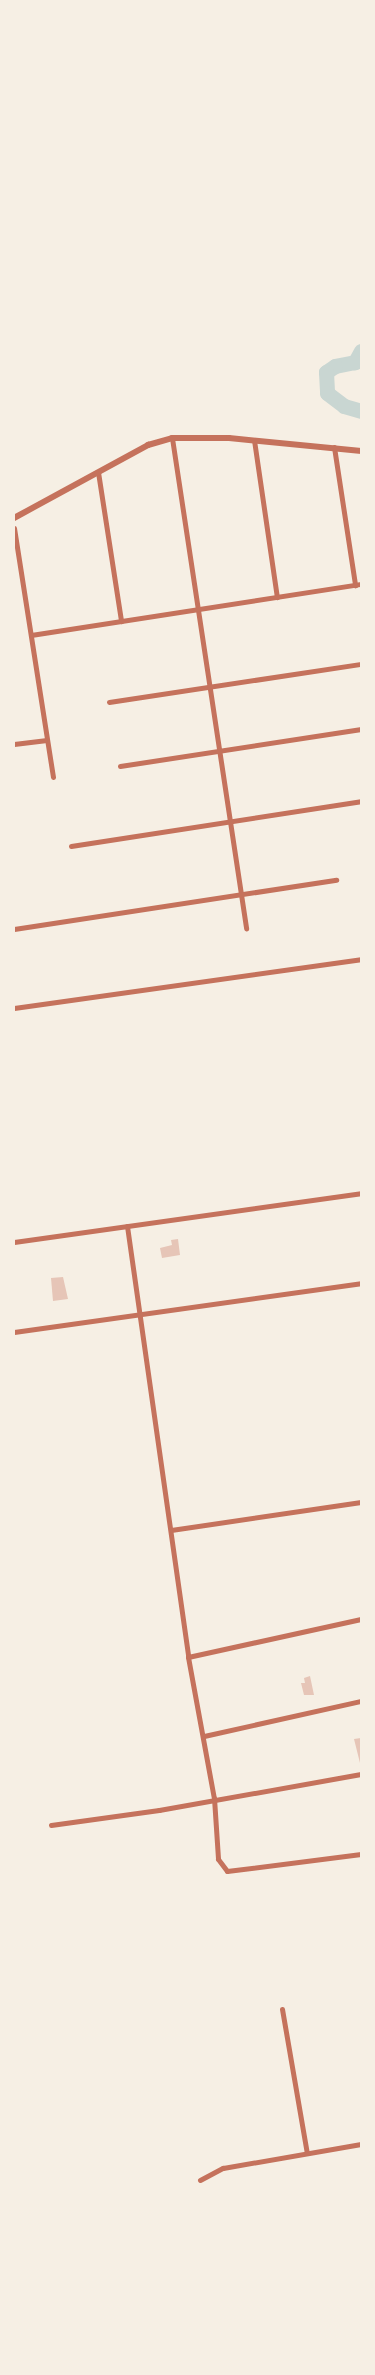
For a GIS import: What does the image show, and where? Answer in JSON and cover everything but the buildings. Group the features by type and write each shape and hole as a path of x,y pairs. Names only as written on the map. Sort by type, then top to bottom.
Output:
{"street":[{"path":"172,438 232,821 246,928"},
{"path":"14,518 148,445 172,438 254,440 361,451"},
{"path":"254,440 277,597"},
{"path":"334,447 355,585"},
{"path":"98,472 121,621"},
{"path":"14,528 53,777"},
{"path":"31,635 361,584"},
{"path":"109,702 361,664"},
{"path":"120,766 361,729"},
{"path":"14,744 46,740"},
{"path":"71,846 361,801"},
{"path":"14,929 336,880"},
{"path":"14,1008 361,959"},
{"path":"14,1242 361,1193"},
{"path":"127,1226 188,1657 214,1798 218,1859 227,1870 361,1854"},
{"path":"14,1332 361,1283"},
{"path":"171,1530 361,1502"},
{"path":"188,1657 361,1619"},
{"path":"204,1736 361,1701"},
{"path":"51,1825 361,1774"},
{"path":"282,2009 307,2153"},
{"path":"200,2180 223,2168 361,2144"}],"waterway":[{"path":"361,351 355,362 335,366 326,372 327,393 344,406 361,411"}]}
